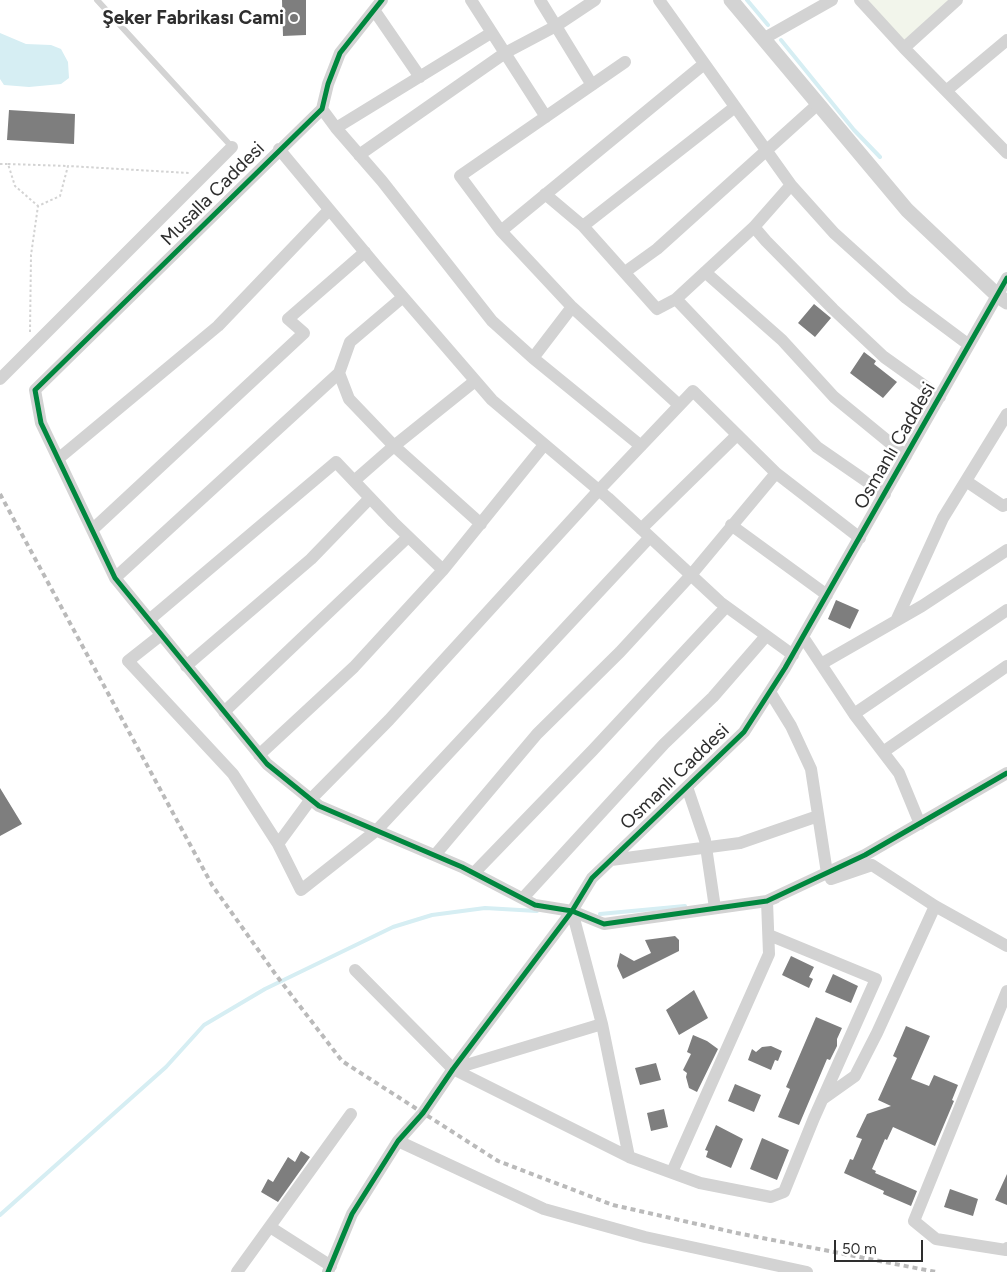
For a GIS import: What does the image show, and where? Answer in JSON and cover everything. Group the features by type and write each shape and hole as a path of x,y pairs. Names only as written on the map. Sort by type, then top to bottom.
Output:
{"street":[{"path":"471,0 546,117"},
{"path":"540,0 592,85"},
{"path":"359,155 505,54 556,26 595,0"},
{"path":"659,0 791,185 834,233 906,298 969,345"},
{"path":"730,0 907,210 1002,299"},
{"path":"763,39 832,0"},
{"path":"860,0 904,48 1007,153"},
{"path":"904,48 957,0"},
{"path":"420,77 378,5 340,53 328,84 322,109 382,181 492,321 533,358 641,446"},
{"path":"336,128 492,33"},
{"path":"946,91 1007,40"},
{"path":"625,62 460,176 501,231 572,307 680,405"},
{"path":"501,231 704,64"},
{"path":"625,272 656,249 818,104"},
{"path":"583,226 735,107"},
{"name":"Musalla Caddesi","path":"58,459 41,423 35,390 322,109"},
{"path":"0,379 232,147"},
{"path":"279,150 492,400 598,490 726,607 793,655"},
{"path":"545,194 583,226 657,309 676,299 754,227 791,185"},
{"path":"329,210 218,326 58,459 116,578 267,764 320,806 474,873 535,904 572,911 604,924 767,901 872,865 935,906 1007,946"},
{"path":"754,227 766,242 884,357 940,397"},
{"path":"92,530 304,333 288,319 365,252"},
{"path":"705,272 782,340 834,397 906,456"},
{"name":"Osmanlı Caddesi","path":"329,1269 352,1214 398,1141 423,1113 453,1069 572,911 592,878 744,732 793,655 969,345 1002,299 1007,278"},
{"path":"116,578 340,373 350,342 403,297"},
{"path":"676,299 817,448 885,494"},
{"path":"533,358 572,307"},
{"path":"340,373 350,399 394,446 481,524"},
{"path":"354,481 475,381"},
{"path":"278,844 311,799 390,720 598,490 693,391 776,473 860,538"},
{"path":"896,621 943,518 1007,414"},
{"path":"161,635 128,661 233,774 278,844 301,890 377,830 737,434"},
{"path":"259,755 354,667 444,570 544,445"},
{"path":"149,620 336,462 408,537 444,570"},
{"path":"434,855 537,734 620,652 691,576 731,525 776,473"},
{"path":"966,481 1003,506 1007,504"},
{"path":"186,666 311,559 370,498"},
{"path":"731,525 827,595"},
{"path":"224,712 408,537"},
{"path":"821,664 896,621 1007,550"},
{"path":"474,873 593,750 726,607"},
{"path":"854,714 1007,610"},
{"path":"523,898 664,744 713,698 766,636"},
{"path":"803,637 854,714 899,773 920,824"},
{"path":"883,752 1007,666"},
{"path":"770,692 791,726 811,769 827,873"},
{"path":"767,901 865,856 1007,773"},
{"path":"687,787 705,840 715,908"},
{"path":"611,860 740,843 818,816"},
{"path":"672,1172 769,954 770,935 767,901"},
{"path":"823,1099 855,1076 877,1033 935,906"},
{"path":"572,911 602,1024 629,1157"},
{"path":"356,970 453,1069 629,1157 700,1182 771,1197 784,1192 876,979 770,935"},
{"path":"1007,991 914,1221 936,1239 1006,1250 1007,1248"},
{"path":"453,1069 602,1024"},
{"path":"238,1272 352,1114"},
{"path":"398,1141 544,1209 645,1237 807,1272"},
{"path":"270,1227 329,1269"}],"lane":[{"path":"97,0 232,147"}],"path":[{"path":"0,164 205,174"},
{"path":"8,164 16,186 38,206"},
{"path":"38,206 60,196 68,166"},
{"path":"30,349 31,254 38,206"}],"shaded area":[{"path":"860,0 955,0 903,43"}],"water":[{"path":"0,33 26,44 51,45 61,49 68,62 69,78 61,84 29,87 4,85 0,79"}],"building":[{"name":"Şeker Fabrikası Cami","path":"282,0 306,0 306,35 283,36"},
{"path":"9,110 75,114 74,144 7,140"},
{"path":"814,304 831,318 815,337 798,323"},
{"path":"864,352 876,361 874,364 897,382 883,398 850,373"},
{"path":"836,600 859,610 850,629 828,619"},
{"path":"0,788 22,824 0,836"},
{"path":"675,936 679,940 679,951 623,979 617,966 620,953 634,961 651,953 645,940"},
{"path":"791,956 814,967 809,977 813,979 809,988 782,975"},
{"path":"833,974 858,986 851,1003 825,992"},
{"path":"694,990 708,1018 679,1035 666,1010"},
{"path":"816,1017 842,1028 837,1039 837,1046 830,1060 827,1059 799,1125 778,1117 790,1089 786,1087"},
{"path":"906,1026 930,1036 911,1079 929,1086 934,1075 958,1085 952,1100 954,1101 935,1146 893,1127 887,1140 885,1139 872,1169 876,1171 875,1173 917,1191 911,1206 883,1194 884,1191 844,1173 850,1159 853,1160 862,1139 856,1137 867,1114 891,1106 878,1100 897,1058 893,1056"},
{"path":"693,1035 707,1041 718,1049 697,1092 689,1088 686,1077 687,1073 683,1070 691,1054 687,1052"},
{"path":"771,1046 782,1051 778,1061 775,1060 771,1070 748,1060 752,1049 756,1052 762,1047"},
{"path":"656,1063 661,1080 640,1085 635,1068"},
{"path":"735,1084 761,1095 754,1112 728,1101"},
{"path":"664,1109 668,1127 651,1131 647,1113"},
{"path":"716,1125 743,1139 731,1168 706,1157 708,1151 705,1150"},
{"path":"762,1138 789,1150 777,1180 750,1169"},
{"path":"301,1151 310,1157 278,1202 261,1192 268,1179 273,1182 288,1157 295,1162"},
{"path":"1007,1174 1007,1205 995,1200"},
{"path":"950,1189 978,1199 973,1216 944,1207"}],"waterway":[{"path":"747,0 768,25"},
{"path":"781,40 854,130 880,157"},
{"path":"600,914 685,906"},
{"path":"0,1215 166,1067 204,1025 265,989 393,927 432,915 485,908 537,911"}],"railway":[{"path":"0,494 212,885 276,975 342,1061 498,1161 613,1205 737,1233 936,1272"}],"cycle path":[{"path":"382,0 340,53 328,84 322,109 35,390 41,423 115,578 267,764 319,806 462,867 535,905 572,911 604,924 767,901 865,855 1007,773"},
{"path":"328,1272 352,1214 398,1141 423,1113 453,1069 572,911 592,878 744,732 785,668 1007,278"}],"place":[{"name":"Şeker Fabrikası Cami","path":"294,18"}]}
